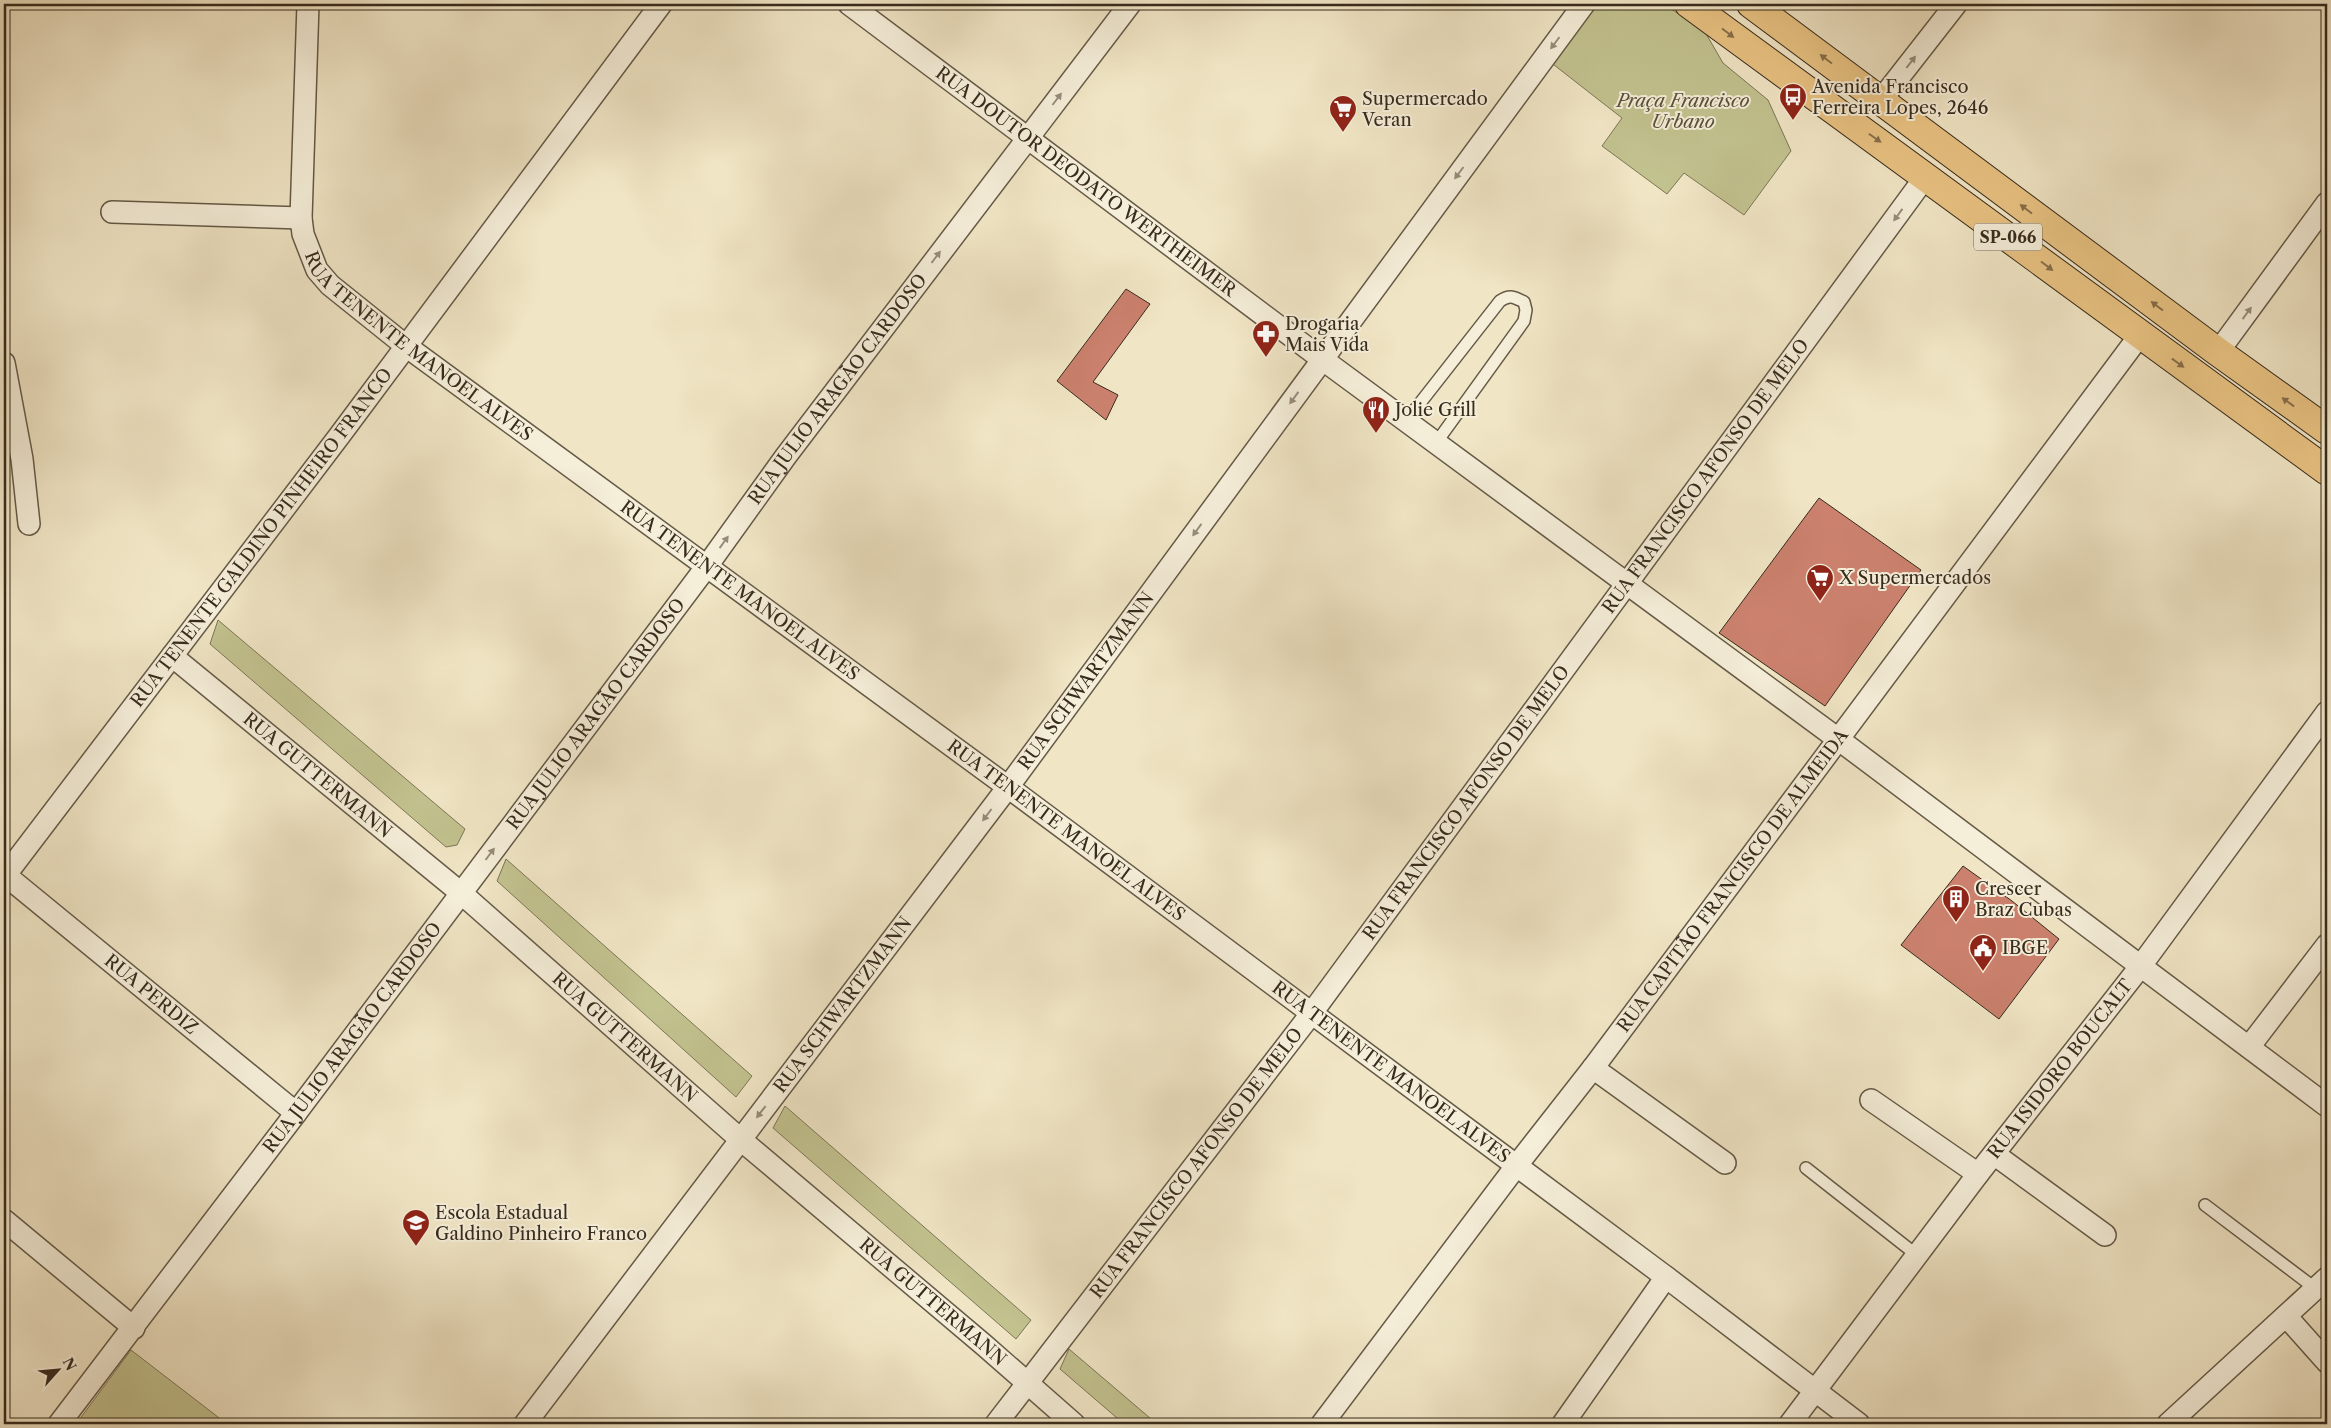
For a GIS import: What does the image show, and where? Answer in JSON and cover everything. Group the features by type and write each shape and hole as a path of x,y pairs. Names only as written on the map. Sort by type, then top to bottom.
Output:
{"highway":[{"name":"SP-066","path":"1689,4 2327,471"},
{"name":"SP-066","path":"1751,4 2218,352 2327,430"}],"street":[{"name":"RUA TENENTE MANOEL ALVES","path":"308,4 301,218 310,253 317,270 325,280 406,346 1008,787 1311,1014 1517,1165 1859,1424"},
{"name":"RUA TENENTE GALDINO PINHEIRO FRANCO","path":"4,875 406,346 661,4"},
{"name":"RUA DOUTOR DEODATO WERTHEIMER","path":"849,4 1322,359 1838,739 2327,1106"},
{"name":"RUA JULIO ARAGÃO CARDOSO","path":"60,1424 707,566 786,456 1130,4"},
{"name":"RUA SCHWARTZMANN","path":"525,1424 1008,787 1584,4"},
{"path":"1880,100 1956,4"},
{"name":"RUA FRANCISCO AFONSO DE MELO","path":"996,1424 1311,1014 1926,176"},
{"path":"2218,352 2327,203"},
{"path":"112,212 301,218"},
{"name":"RUA CAPITÃO FRANCISCO DE ALMEIDA","path":"1322,1424 1517,1165 1593,1068 2140,335"},
{"path":"4,363 22,459 29,524"},
{"name":"RUA GUTTERMANN","path":"172,656 461,893 740,1140 1073,1424"},
{"name":"RUA ISIDORO BOUCALT","path":"1790,1424 1978,1174 2140,967 2327,712"},
{"name":"RUA PERDIZ","path":"4,875 296,1113"},
{"path":"2249,1047 2327,945"},
{"path":"1593,1068 1725,1163"},
{"path":"1871,1100 1978,1174"},
{"path":"1994,1154 2105,1235"},
{"path":"4,1220 134,1328"},
{"path":"1563,1424 1666,1277"},
{"path":"2168,1424 2322,1284"},
{"path":"2286,1316 2327,1362"}],"lane":[{"path":"1406,421 1500,301 1506,296 1513,296 1524,302 1526,310 1524,320 1436,443"},
{"path":"1806,1168 1918,1256"},
{"path":"2205,1205 2322,1284"}],"green space":[{"name":"Praça Francisco Urbano","path":"1589,4 1664,4 1705,32 1723,63 1768,100 1791,151 1744,215 1684,173 1667,194 1602,146 1622,118 1549,61"},
{"path":"218,620 465,829 457,845 446,847 210,644"},
{"path":"506,859 752,1076 736,1097 497,881"},
{"path":"785,1106 1031,1320 1016,1339 773,1128"},
{"path":"1069,1349 1157,1424 1124,1424 1060,1369"},
{"path":"131,1350 227,1424 76,1424"}],"building":[{"path":"1126,289 1150,304 1093,382 1118,395 1106,420 1057,381"},
{"name":"X Supermercados","path":"1819,498 1921,570 1825,706 1719,633"},
{"path":"1963,866 2012,901 2059,939 1999,1019 1901,945"}],"place":[{"name":"Avenida Francisco Ferreira Lopes, 2646","path":"1793,121"},
{"name":"Supermercado Veran","path":"1343,133"},
{"name":"Drogaria Mais Vida","path":"1266,358"},
{"name":"Jolie Grill","path":"1376,434"},
{"name":"X Supermercados","path":"1820,602"},
{"name":"Crescer Braz Cubas","path":"1956,923"},
{"name":"IBGE","path":"1983,972"},
{"name":"Escola Estadual Galdino Pinheiro Franco","path":"416,1247"}]}
